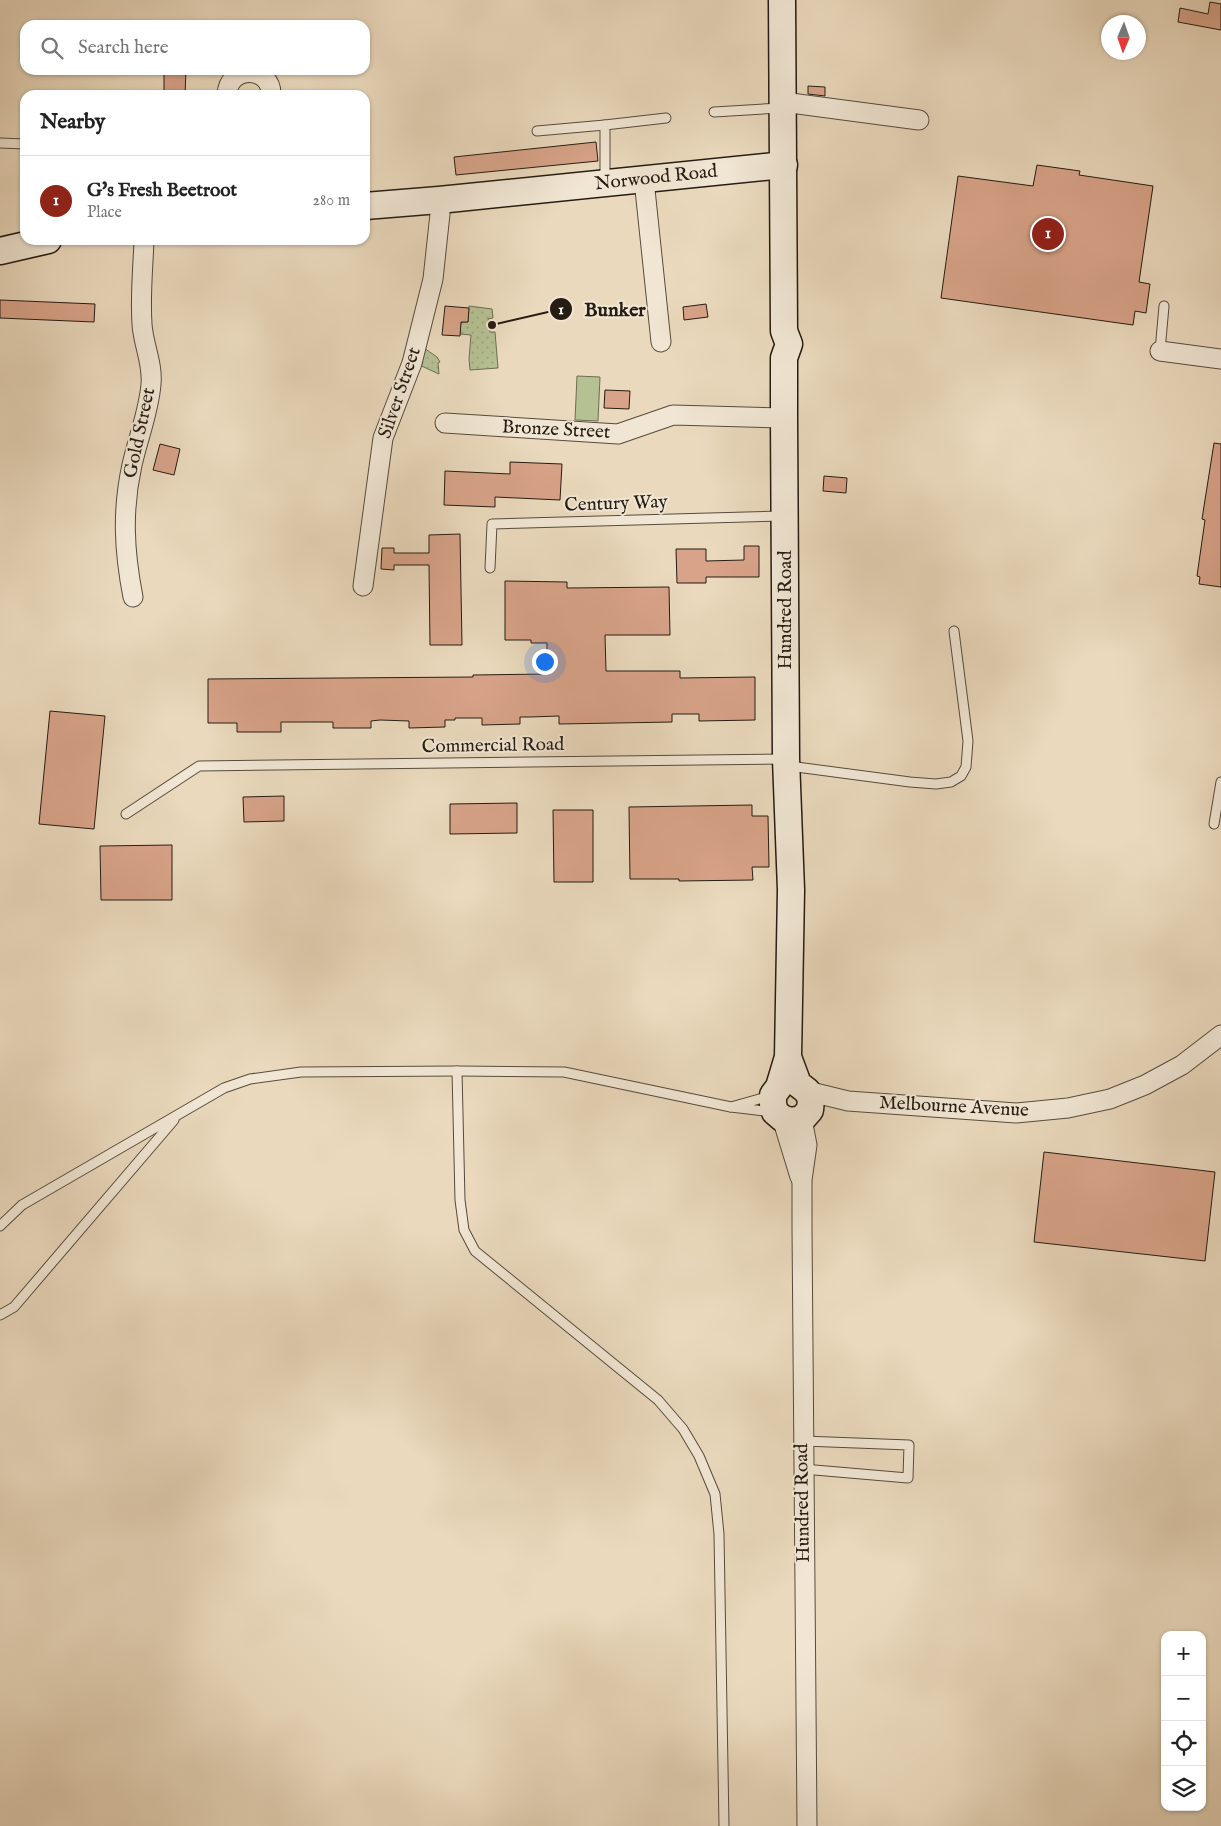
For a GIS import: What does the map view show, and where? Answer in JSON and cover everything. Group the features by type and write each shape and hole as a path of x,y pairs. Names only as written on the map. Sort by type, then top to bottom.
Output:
{"street":[{"path":"782,0 784,165"},
{"path":"228,90 233,78 238,75"},
{"path":"260,75 268,83 270,90"},
{"path":"783,105 919,120"},
{"name":"Norwood Road","path":"370,206 784,165"},
{"name":"Hundred Road","path":"784,165 784,331 789,344 784,358 786,763 791,890 788,1057 791,1102 807,1145 802,1180 802,1440 807,1826"},
{"path":"644,180 661,342"},
{"name":"Silver Street","path":"362,586 382,438 412,363 433,280 440,214 439,200"},
{"path":"0,251 26,245"},
{"name":"Gold Street","path":"133,597 124,532 126,504 132,465 146,414 151,383 150,365 142,324 144,245"},
{"path":"1160,351 1221,359"},
{"name":"Bronze Street","path":"444,423 618,434 673,415 784,418"},
{"name":"Melbourne Avenue","path":"791,1102 848,1101 1016,1113 1068,1108 1110,1099 1145,1084 1182,1065 1221,1035"}],"lane":[{"path":"714,112 783,105"},
{"path":"537,131 666,118"},
{"path":"605,125 605,184"},
{"path":"0,143 20,144"},
{"path":"1160,351 1164,306"},
{"name":"Century Way","path":"490,568 492,524 786,516"},
{"name":"Commercial Road","path":"126,814 199,766 786,763 910,782 936,784 951,782 961,776 966,767 968,741 954,631"},
{"path":"1214,824 1221,782"},
{"path":"457,1071 460,1200 464,1230 475,1251 658,1400 683,1429 699,1456 715,1494 719,1534 724,1826"},
{"path":"0,1226 22,1205 224,1088 250,1079 301,1072 564,1072 731,1106 791,1102"},
{"path":"731,1106 791,1102"},
{"path":"0,1315 14,1307 180,1114"},
{"path":"802,1440 909,1445 908,1478 803,1468"}],"green space":[{"path":"469,306 492,309 493,318 488,319 490,332 495,332 498,368 470,370 471,335 460,334 461,322 468,322"},
{"path":"421,346 437,357 440,362 438,363 439,374 415,363"},
{"path":"577,376 600,377 598,421 575,420"}],"building":[{"path":"1210,2 1221,4 1221,30 1178,22 1180,8 1208,14"},
{"path":"164,75 186,75 185,90 164,90"},
{"path":"808,86 825,87 825,96 808,94"},
{"path":"596,142 598,161 456,175 454,157"},
{"path":"1037,165 1080,171 1079,175 1153,186 1139,282 1150,284 1146,313 1135,311 1133,325 941,298 958,176 1033,186"},
{"path":"0,300 95,304 94,322 0,318"},
{"path":"706,304 708,317 684,320 683,307"},
{"path":"445,306 469,308 468,322 461,322 460,336 442,335"},
{"path":"605,390 630,391 629,409 604,408"},
{"path":"1214,443 1221,444 1221,587 1199,584 1200,577 1197,576 1205,520 1202,519"},
{"path":"160,444 180,449 174,475 153,470"},
{"path":"510,462 562,464 560,500 495,497 495,507 444,505 445,471 510,474"},
{"path":"824,476 847,478 846,493 823,491"},
{"path":"460,534 462,645 430,645 429,565 394,565 394,570 381,569 382,548 394,548 394,553 429,553 429,535"},
{"path":"744,546 759,546 759,577 706,577 706,583 677,583 676,549 706,549 706,561 744,560"},
{"path":"505,581 567,582 567,588 669,587 670,635 605,635 606,671 680,671 680,678 755,677 755,720 699,721 699,714 672,714 672,722 559,724 559,716 520,717 520,724 482,725 482,718 455,718 455,720 445,720 445,727 409,728 409,721 371,721 371,728 333,728 333,722 281,722 281,732 237,732 237,723 208,723 208,679 473,677 473,675 547,674 547,643 531,643 531,640 505,640"},
{"path":"50,711 105,716 94,829 39,824"},
{"path":"284,796 284,821 244,822 243,797"},
{"path":"517,803 517,833 450,834 450,804"},
{"path":"752,805 752,816 768,816 769,867 752,867 753,880 679,881 679,879 630,879 629,807"},
{"path":"553,810 593,810 593,882 554,882"},
{"path":"172,845 172,900 101,900 100,846"},
{"path":"1044,1152 1215,1172 1205,1261 1034,1242"}],"place":[{"name":"G's Fresh Beetroot","path":"1048,234"},
{"name":"Bunker","path":"492,325"}]}
